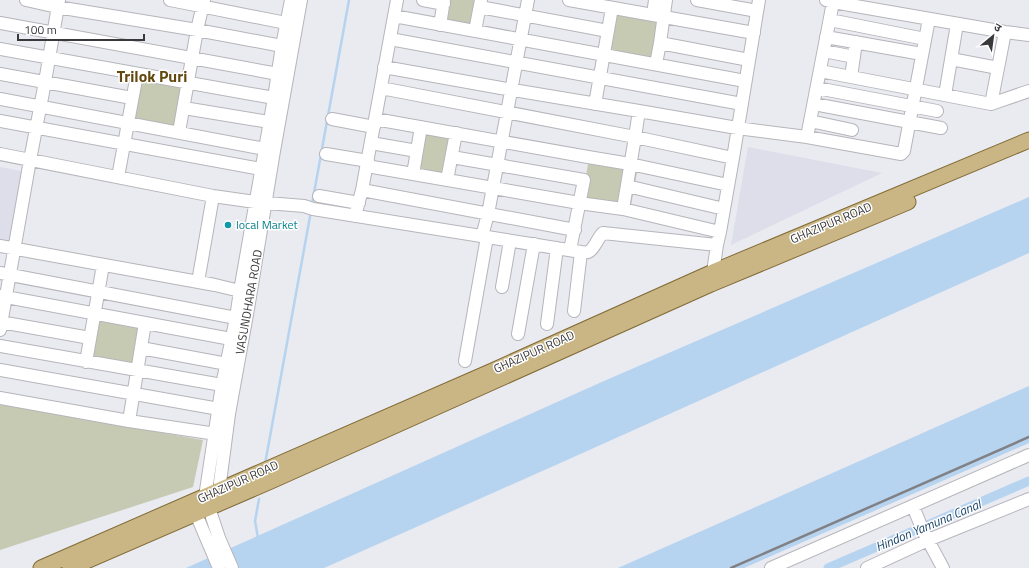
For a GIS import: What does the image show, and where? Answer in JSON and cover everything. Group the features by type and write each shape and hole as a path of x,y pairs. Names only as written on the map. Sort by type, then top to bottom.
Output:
{"main road":[{"name":"GHAZIPUR ROAD","path":"41,568 207,502 712,278 1029,140"},
{"name":"GHAZIPUR ROAD","path":"70,568 207,502 490,372 712,278 1029,151"}],"street":[{"path":"26,0 58,3 282,46"},
{"path":"170,0 203,3 286,23"},
{"name":"VASUNDHARA ROAD","path":"207,502 220,435 229,414 248,309 260,202 261,169 291,0"},
{"name":"VASUNDHARA ROAD","path":"220,435 219,409 222,385 240,291 260,202 301,0"},
{"path":"355,216 362,190 397,0"},
{"path":"423,0 444,2 440,24"},
{"path":"465,360 484,236 528,0"},
{"path":"569,0 754,33"},
{"path":"655,0 660,44 656,64"},
{"path":"658,16 666,0"},
{"path":"697,0 758,6 712,278"},
{"path":"806,137 814,104 830,20 830,1 957,24 1029,35"},
{"path":"58,3 15,249 5,274 0,325 90,338"},
{"path":"179,132 203,3"},
{"path":"475,31 480,4 525,16 608,31"},
{"path":"595,104 612,8"},
{"path":"394,16 745,81"},
{"path":"384,67 511,90 737,128 806,137 901,154 904,151 910,122 928,19"},
{"path":"830,20 925,39"},
{"path":"0,23 278,74"},
{"path":"945,95 957,24"},
{"path":"991,104 1005,32"},
{"path":"826,37 922,54"},
{"path":"390,40 742,104"},
{"path":"851,77 856,42"},
{"path":"660,44 749,60"},
{"path":"0,49 274,98"},
{"path":"824,51 854,57"},
{"path":"951,59 998,68"},
{"path":"820,71 991,104 1029,91"},
{"path":"0,74 132,98"},
{"path":"118,177 137,74"},
{"path":"381,88 635,137 733,158"},
{"path":"817,88 937,111"},
{"path":"0,99 265,149"},
{"path":"814,104 941,128"},
{"path":"184,108 269,122"},
{"path":"622,209 639,111"},
{"path":"849,145 856,112"},
{"path":"332,119 421,127 630,164 728,185"},
{"path":"0,121 261,169"},
{"path":"810,121 852,130"},
{"path":"413,174 421,127"},
{"path":"447,180 456,133"},
{"path":"371,143 417,151"},
{"path":"0,154 213,196 309,207 355,216 587,253 603,232 717,246"},
{"path":"326,154 413,174 622,209 720,232"},
{"path":"452,157 584,180 574,230 576,251 574,311"},
{"path":"627,186 724,209"},
{"path":"362,190 574,230"},
{"path":"198,282 213,196"},
{"path":"319,196 359,203"},
{"path":"502,287 510,241"},
{"path":"518,334 534,244"},
{"path":"0,246 215,285 240,291"},
{"path":"547,324 557,248"},
{"path":"86,362 103,265"},
{"path":"5,274 236,318"},
{"path":"3,297 232,339"},
{"path":"129,421 145,323"},
{"path":"0,346 222,385"},
{"path":"141,348 227,364"},
{"path":"0,370 219,409"},
{"path":"0,398 129,421 220,435"},
{"path":"771,568 915,511 1029,455"},
{"path":"867,568 926,535 1029,499"},
{"path":"207,502 219,568"},
{"path":"915,511 943,568"},
{"path":"214,540 232,568"}],"shaded area":[{"path":"748,147 882,173 731,245"},
{"path":"0,167 26,172 11,244 0,242"}],"green space":[{"path":"448,0 477,0 472,29 444,24"},
{"path":"614,12 662,21 655,65 606,55"},
{"path":"138,76 186,85 179,129 130,119"},
{"path":"425,130 453,136 446,175 418,169"},
{"path":"589,159 638,167 630,211 581,202"},
{"path":"95,317 144,326 137,369 87,360"},
{"path":"0,404 203,440 193,487 0,550"}],"water":[{"path":"1029,197 1029,253 324,568 186,568 604,381"},
{"path":"1029,386 1029,443 744,568 618,568"}],"waterway":[{"path":"312,204 349,0"},
{"path":"265,464 311,211"},
{"name":"Hindon Yamuna Canal","path":"828,568 1029,481"},
{"path":"258,538 255,521 259,499"}],"railway":[{"path":"731,568 1029,437"}],"place":[{"name":"local Market","path":"228,225"}],"district":[{"name":"Trilok Puri","path":"152,76"}]}
